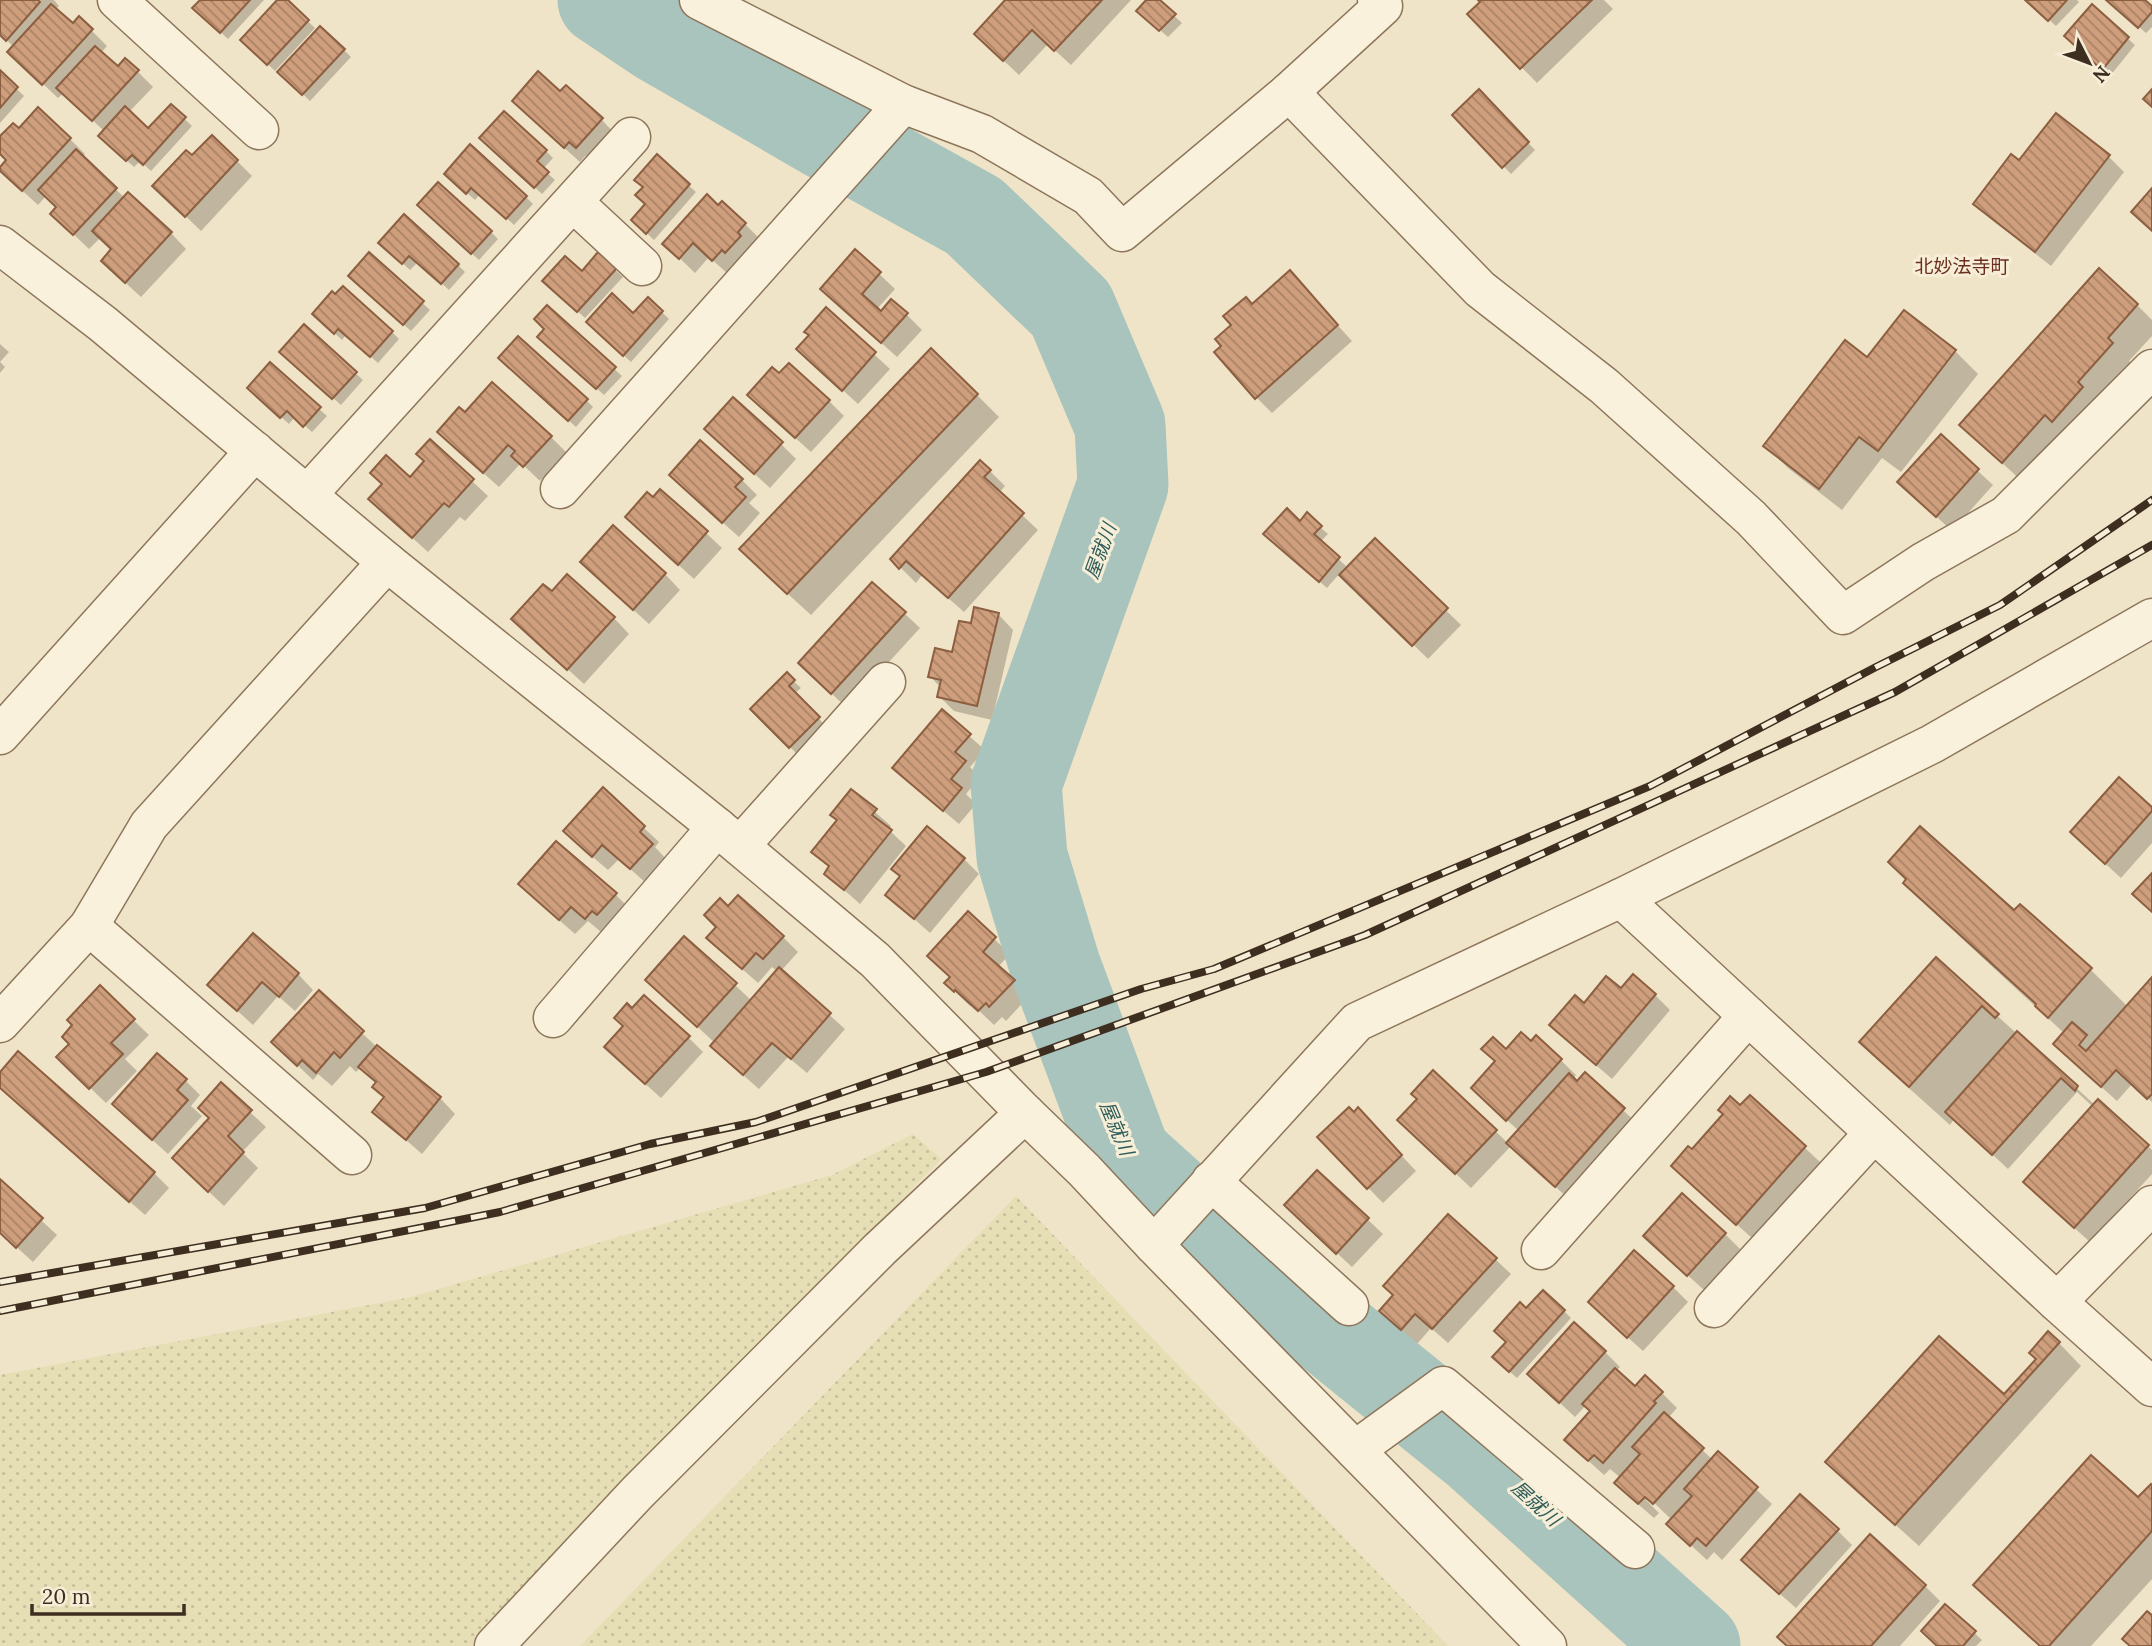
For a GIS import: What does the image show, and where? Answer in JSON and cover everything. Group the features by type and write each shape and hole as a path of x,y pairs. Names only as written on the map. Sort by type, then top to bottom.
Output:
{"street":[{"path":"117,0 258,130"},
{"path":"699,0 903,104 982,134 1088,196 1122,232 1289,92 1383,6 1377,0"},
{"path":"1289,92 1480,289 1604,386 1751,518 1843,615 1923,562 2006,515 2152,369"},
{"path":"560,489 903,104"},
{"path":"307,495 631,137"},
{"path":"573,202 642,266"},
{"path":"0,245 103,324 387,562 729,836 874,960 1084,1170 1163,1235 1355,1450 1547,1646"},
{"path":"0,735 255,451"},
{"path":"0,1023 89,926 149,825 387,562"},
{"path":"1163,1235 1357,1022 1621,898 1932,744 2152,618"},
{"path":"553,1018 729,836 886,682"},
{"path":"1621,898 2152,1387"},
{"path":"89,926 352,1155"},
{"path":"1541,1250 1748,1016"},
{"path":"494,1646 637,1493 880,1249 1025,1113"},
{"path":"1714,1308 1874,1133"},
{"path":"1206,1187 1349,1306"},
{"path":"2057,1302 2152,1205"},
{"path":"1355,1450 1443,1386 1635,1549"}],"shaded area":[{"path":"913,1134 941,1159 472,1646 0,1646 0,1375 411,1297 832,1175"},
{"path":"1016,1196 1448,1646 580,1646"}],"building":[{"path":"0,0 40,2 6,41 0,35"},
{"path":"200,0 250,0 220,33 192,8"},
{"path":"277,0 288,0 309,20 267,65 240,40"},
{"path":"1005,0 1102,0 1054,51 1032,30 1003,61 974,34"},
{"path":"1146,0 1160,0 1176,14 1159,31 1136,11"},
{"path":"1478,0 1592,0 1520,69 1467,14 1480,2"},
{"path":"2025,0 2067,0 2048,21"},
{"path":"2106,0 2145,0 2152,6 2152,12 2138,28"},
{"path":"51,4 73,23 79,16 93,29 42,85 7,52"},
{"path":"2092,4 2129,37 2102,70 2064,36"},
{"path":"320,26 345,49 302,95 277,72"},
{"path":"95,46 118,66 125,58 139,70 92,121 56,88"},
{"path":"0,70 18,87 0,108"},
{"path":"538,71 560,91 566,85 603,118 576,148 569,142 564,148 512,101"},
{"path":"1479,89 1529,142 1502,168 1452,115"},
{"path":"2152,89 2152,107 2143,99"},
{"path":"171,104 186,117 143,165 132,155 126,161 98,136 125,106 148,128"},
{"path":"38,107 71,138 22,191 0,171 6,160 0,154 0,136 13,123 19,128"},
{"path":"504,111 547,150 537,161 549,172 534,188 479,138"},
{"path":"2056,113 2110,155 2035,252 1973,204 2011,154 2019,160"},
{"path":"212,135 238,160 185,217 152,186 186,150 192,155"},
{"path":"470,144 527,196 506,219 471,188 466,194 444,174"},
{"path":"76,149 117,188 73,235 50,214 56,207 38,190"},
{"path":"657,154 690,184 646,234 631,220 645,204 635,195 643,187 634,180"},
{"path":"438,182 492,231 471,254 417,205"},
{"path":"2152,188 2152,231 2131,212"},
{"path":"128,192 172,232 125,283 101,261 111,249 92,231"},
{"path":"707,194 718,205 722,201 746,223 738,232 741,236 725,253 722,250 712,261 693,243 679,259 662,244"},
{"path":"404,214 459,264 441,284 409,256 402,264 378,243"},
{"path":"855,249 881,272 862,294 881,311 891,299 908,313 881,343 820,289"},
{"path":"369,252 424,301 403,325 348,276"},
{"path":"598,252 617,268 577,312 542,281 565,256 582,271"},
{"path":"2099,268 2138,304 2108,338 2113,343 2078,382 2083,387 2052,422 2045,415 2002,463 1959,425"},
{"path":"1290,270 1338,325 1255,399 1214,352 1221,346 1215,339 1231,325 1223,316 1246,297 1252,304"},
{"path":"343,286 393,331 370,357 338,329 334,334 312,314 332,291 335,294"},
{"path":"612,293 633,313 648,297 663,311 623,356 586,322"},
{"path":"547,305 616,367 596,389 537,337 544,329 534,319"},
{"path":"826,307 876,352 842,391 796,349 809,335 804,332"},
{"path":"1904,310 1956,350 1878,451 1859,437 1819,489 1763,446 1845,340 1867,357"},
{"path":"304,324 357,372 332,399 279,352"},
{"path":"518,336 588,399 568,421 498,358"},
{"path":"931,348 978,394 787,594 739,549"},
{"path":"270,362 321,407 303,427 287,411 280,418 247,388"},
{"path":"789,363 830,400 795,438 747,395 772,367 779,373"},
{"path":"492,382 552,436 523,467 511,456 515,451 508,445 483,473 437,432 459,407 465,412"},
{"path":"733,397 783,442 754,474 704,429"},
{"path":"1941,434 1979,469 1936,517 1897,482"},
{"path":"430,439 474,479 449,507 444,503 412,538 368,499 382,484 370,473 386,455 410,477 424,461 416,454"},
{"path":"700,440 743,479 735,487 746,497 722,523 669,475"},
{"path":"980,460 991,470 984,477 1024,513 948,598 906,561 899,569 890,559"},
{"path":"660,489 708,531 678,565 625,517 647,492 653,497"},
{"path":"1287,508 1300,521 1307,512 1322,526 1314,534 1340,557 1319,582 1263,534"},
{"path":"613,525 666,573 633,610 580,562"},
{"path":"1375,538 1448,608 1412,646 1339,575"},
{"path":"567,574 615,617 567,670 511,619 543,584 552,591"},
{"path":"872,582 906,612 831,694 798,663"},
{"path":"974,607 999,613 977,706 937,697 941,680 928,677 935,648 952,652 959,621 971,623"},
{"path":"787,672 795,680 789,686 820,717 789,748 750,709"},
{"path":"942,709 971,734 955,752 966,761 951,779 962,788 943,811 892,768"},
{"path":"2119,777 2152,807 2152,811 2105,864 2070,832"},
{"path":"603,787 645,826 640,832 653,844 630,869 602,845 592,857 563,831"},
{"path":"851,789 877,809 872,815 892,830 844,890 824,874 829,866 811,852 837,820 830,815"},
{"path":"927,826 965,858 914,919 885,895 900,876 891,869"},
{"path":"1920,826 2014,910 2020,904 2092,968 2048,1018 1903,883 1906,879 1888,862"},
{"path":"556,841 617,893 597,915 592,911 585,919 571,907 559,920 518,884"},
{"path":"2152,873 2152,912 2132,894"},
{"path":"738,895 784,936 763,959 756,953 742,969 706,938 716,927 704,915 720,898 728,906"},
{"path":"968,911 996,937 983,952 1015,980 989,1007 986,1003 978,1011 944,983 950,977 927,956"},
{"path":"253,933 299,973 279,997 262,982 237,1011 207,985"},
{"path":"684,936 737,983 697,1027 645,980"},
{"path":"1936,957 1999,1014 1995,1018 1982,1006 1909,1087 1859,1042"},
{"path":"779,967 831,1013 791,1059 772,1043 743,1075 710,1046"},
{"path":"1633,974 1656,994 1596,1065 1549,1025 1575,995 1584,1003 1606,976 1621,988"},
{"path":"2152,977 2152,1094 2147,1099 2116,1070 2101,1087 2053,1044 2072,1022 2087,1035 2079,1045 2086,1051"},
{"path":"100,985 135,1019 111,1043 123,1054 89,1089 56,1057 69,1044 62,1037 72,1025 67,1020"},
{"path":"319,990 364,1031 340,1058 334,1052 316,1073 302,1060 297,1066 271,1042"},
{"path":"644,995 690,1036 645,1084 604,1047 623,1026 614,1018 627,1003 632,1008"},
{"path":"2017,1031 2078,1086 2075,1091 2061,1078 1992,1155 1945,1112"},
{"path":"1521,1032 1531,1041 1536,1035 1562,1059 1506,1121 1471,1088 1495,1061 1481,1049 1493,1037 1506,1049"},
{"path":"377,1045 441,1097 406,1140 372,1112 384,1097 372,1087 376,1082 358,1067"},
{"path":"18,1051 155,1172 129,1202 0,1088 0,1072"},
{"path":"157,1053 187,1079 177,1090 188,1100 152,1140 112,1104"},
{"path":"1433,1070 1497,1130 1455,1174 1397,1120 1417,1099 1411,1094"},
{"path":"1585,1072 1625,1108 1555,1187 1506,1143 1569,1073 1577,1081"},
{"path":"221,1082 252,1110 228,1136 244,1152 208,1192 172,1158 209,1118 198,1108"},
{"path":"1750,1095 1806,1146 1736,1225 1671,1166 1688,1146 1692,1149 1723,1114 1718,1110 1730,1096 1740,1105"},
{"path":"2098,1099 2149,1145 2074,1228 2023,1182"},
{"path":"1349,1107 1354,1112 1358,1107 1402,1155 1367,1189 1317,1137"},
{"path":"1317,1170 1369,1218 1336,1254 1284,1205"},
{"path":"0,1179 43,1218 16,1248 0,1233"},
{"path":"1682,1193 1726,1233 1687,1276 1643,1236"},
{"path":"1448,1214 1497,1258 1432,1329 1415,1314 1401,1330 1379,1311 1393,1295 1383,1286"},
{"path":"1634,1250 1674,1286 1627,1338 1588,1302"},
{"path":"1543,1290 1565,1310 1509,1372 1492,1357 1506,1342 1494,1331 1520,1302 1526,1308"},
{"path":"1574,1322 1606,1351 1559,1403 1527,1374"},
{"path":"2048,1331 2060,1342 1895,1525 1825,1462 1939,1336 2004,1394 2036,1359 2029,1353"},
{"path":"1615,1368 1635,1386 1645,1375 1663,1392 1603,1463 1594,1455 1588,1461 1564,1440 1590,1411 1582,1404"},
{"path":"1664,1412 1704,1448 1653,1504 1645,1497 1638,1504 1614,1483 1640,1454 1632,1447"},
{"path":"1718,1451 1758,1487 1706,1546 1697,1538 1690,1546 1666,1524 1692,1496 1684,1489"},
{"path":"2091,1455 2138,1497 2152,1485 2152,1531 2049,1646 2040,1646 1973,1585"},
{"path":"1800,1494 1839,1529 1779,1594 1741,1560"},
{"path":"1870,1534 1926,1585 1871,1646 1787,1646 1777,1637"},
{"path":"1945,1604 1976,1631 1963,1646 1937,1646 1921,1631"},
{"path":"2147,1611 2152,1615 2152,1646 2130,1646 2122,1639"}],"waterway":[{"name":"屋就川","path":"603,0 658,37 974,216 1071,309 1120,425 1123,485 1016,784 1022,857 1055,966 1126,1157 1220,1242 1476,1449 1695,1646"}],"railway":[{"path":"0,1282 425,1208 650,1144 756,1122 1141,989 1214,969 1650,786 2000,605 2152,500"},
{"path":"0,1311 500,1212 986,1072 1365,935 1895,692 2152,545"}],"district":[{"name":"北妙法寺町","path":"1962,266"}]}
